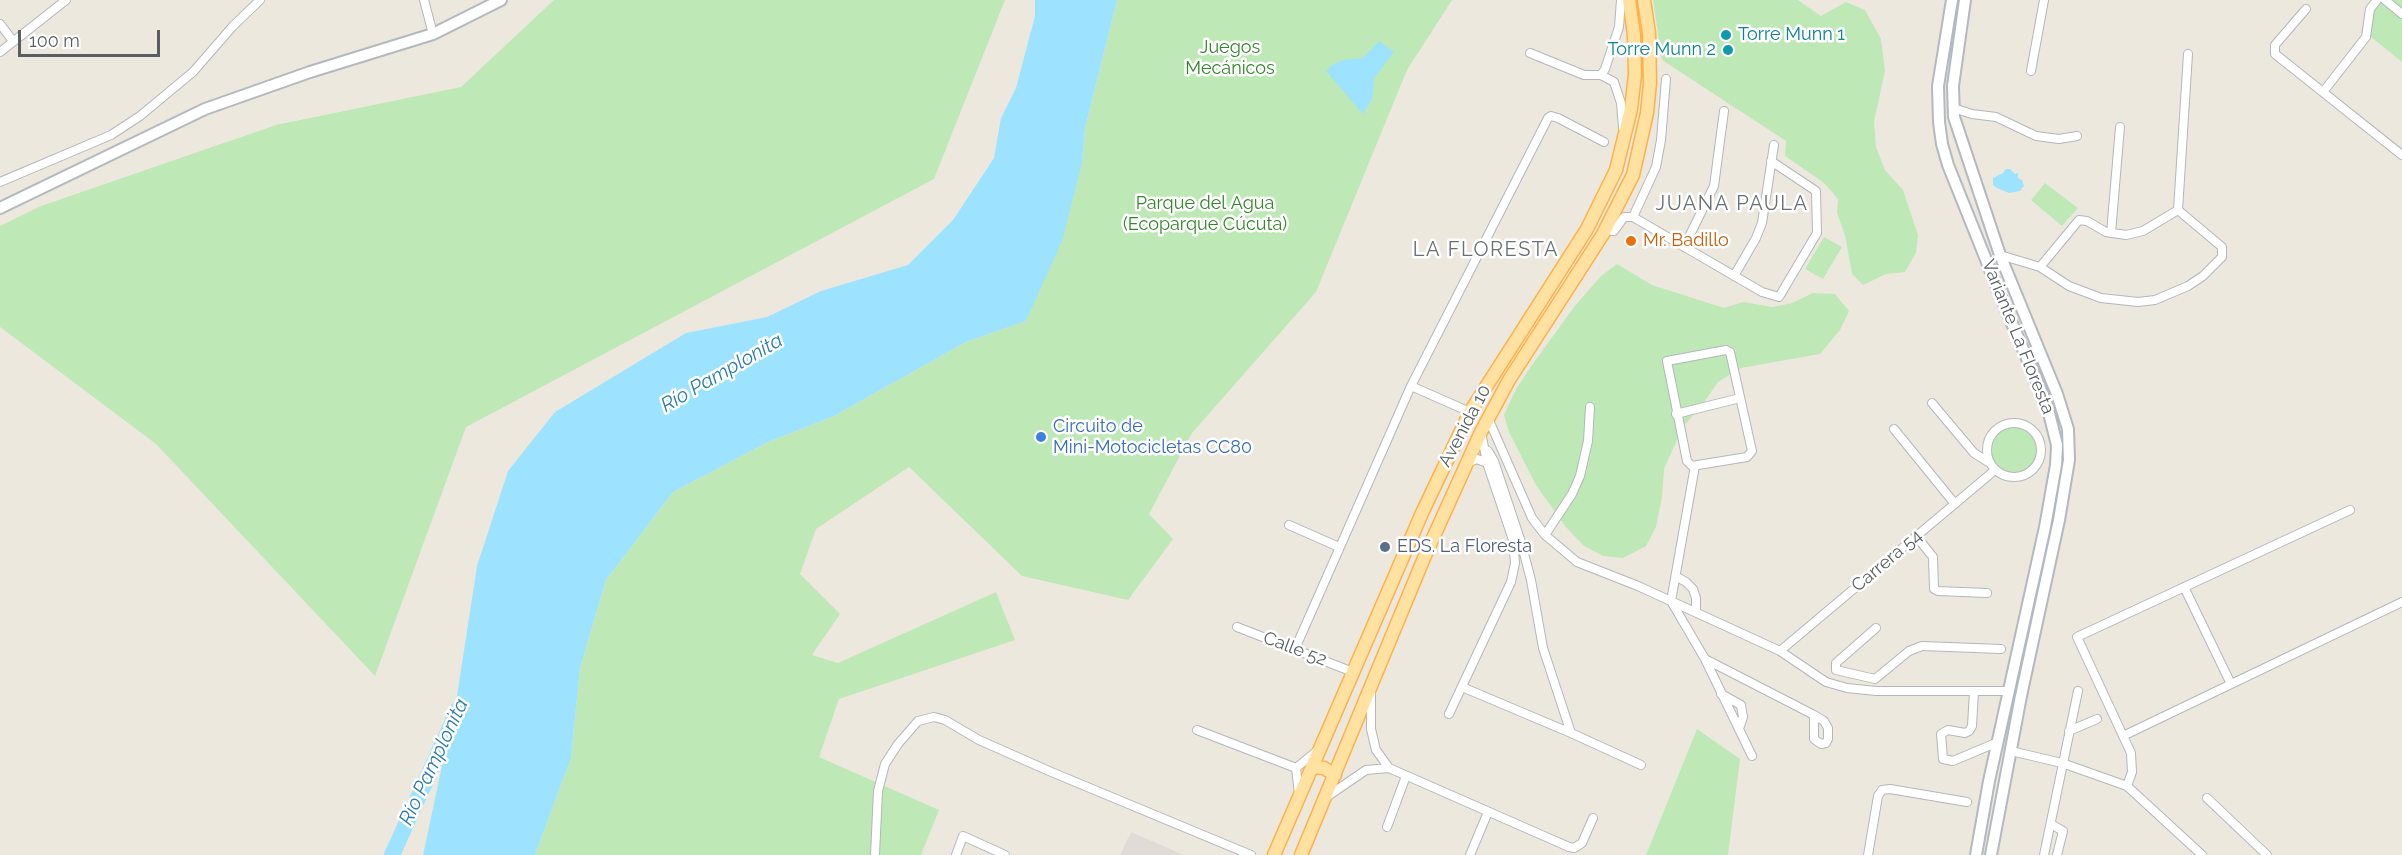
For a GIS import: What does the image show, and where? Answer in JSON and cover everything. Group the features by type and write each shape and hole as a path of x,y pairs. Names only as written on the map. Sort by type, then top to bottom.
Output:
{"main road":[{"path":"0,208 205,109 310,72 433,34 501,0"},
{"name":"Avenida 10","path":"1274,855 1422,513 1470,412 1604,199 1623,144 1631,108 1635,74 1634,35 1629,0"},
{"name":"Avenida 10","path":"1301,855 1424,558 1481,432 1509,380 1605,230 1633,175 1647,113 1650,58 1644,0"},
{"name":"Variante La Floresta","path":"1952,0 1938,86 1942,144 1948,165 2047,405 2057,445 2049,506 1976,855"},
{"name":"Variante La Floresta","path":"1965,0 1953,86 1953,108 1962,147 2000,255 2057,394 2068,429 2069,460 1991,855"},
{"path":"1997,285 2010,280"},
{"path":"2024,622 2036,626"},
{"path":"1322,744 1333,748 1345,748"},
{"path":"1312,767 1324,768 1335,775"}],"street":[{"path":"0,52 66,0"},
{"path":"0,182 111,135 140,116 193,72 233,26 260,0"},
{"path":"424,0 433,34"},
{"path":"1601,75 1619,27 1621,0"},
{"path":"2031,71 2044,0"},
{"path":"2323,92 2366,37 2370,9 2377,0"},
{"path":"2385,0 2402,14"},
{"path":"2306,9 2275,45 2275,54 2402,155"},
{"path":"0,24 13,41"},
{"path":"1530,53 1584,75 1601,75 1614,82 1621,103 1623,144"},
{"path":"2178,210 2188,54"},
{"path":"1633,217 1656,167 1661,140 1666,79"},
{"path":"1953,108 1972,114 1996,117 2036,136 2060,139 2077,136"},
{"path":"1684,247 1714,186 1724,111"},
{"path":"1294,649 1411,386 1548,118 1551,116 1558,118 1604,142"},
{"path":"2111,233 2120,128"},
{"path":"1734,276 1762,223 1774,145"},
{"path":"1605,230 1614,231 1624,217 1633,217 1762,292 1779,297 1817,233 1816,190 1771,161"},
{"path":"2040,267 2079,220 2087,221 2111,233 2126,235 2143,231 2178,210"},
{"path":"2000,255 2040,267 2069,286 2110,301 2146,301 2172,295 2203,276 2222,257 2222,247 2178,210"},
{"path":"1723,349 1728,351 1740,398 1752,448 1751,453 1747,457 1695,466 1689,465 1666,365 1669,359 1723,349"},
{"path":"1411,386 1470,412"},
{"path":"1676,414 1740,398"},
{"path":"1932,404 1974,453 2003,475 2021,476 2036,467 2042,450 2035,432 2028,426 2011,422 1994,430 1986,446 1992,466"},
{"path":"1545,535 1572,494 1580,476 1588,441 1590,407"},
{"path":"1488,418 1525,505 1545,535 1577,562 1696,611 1780,651 1826,682 1847,688 1876,691 2009,691"},
{"path":"1894,429 1955,504"},
{"path":"1481,432 1494,461 1521,542 1531,580 1543,648 1571,733"},
{"path":"1449,714 1511,582 1515,563 1513,540 1487,462 1486,447"},
{"path":"1467,463 1477,459 1487,462"},
{"path":"1695,466 1671,601 1704,659 1752,756"},
{"name":"Carrera 54","path":"1780,651 1955,504 1992,466"},
{"path":"2127,786 2133,763 2123,735 2077,637 2350,510"},
{"path":"1289,525 1339,547"},
{"path":"1916,536 1933,557 1934,589 1987,593"},
{"path":"1677,577 1693,590 1696,598 1696,611"},
{"path":"2184,587 2231,684"},
{"path":"2123,735 2402,602"},
{"name":"Calle 52","path":"1237,627 1353,672"},
{"path":"1876,628 1836,663 1835,667 1839,672 1875,679 1915,647 2001,649"},
{"path":"1704,659 1814,715"},
{"path":"1875,679 1876,691"},
{"path":"1462,687 1641,765"},
{"path":"1371,688 1371,729 1376,750 1389,768 1488,812 1567,851 1582,843 1593,818"},
{"path":"1974,691 1972,726 1965,733 1948,730 1941,734 1943,759 1953,761 1998,742"},
{"path":"2044,855 2078,691"},
{"path":"1721,694 1741,705 1743,711 1739,729"},
{"path":"875,855 878,791 885,764 898,744 918,721 934,717 945,720 960,730 1018,758 1251,855"},
{"path":"2069,731 2097,719"},
{"path":"1197,730 1296,768"},
{"path":"1296,768 1322,744"},
{"path":"2011,751 2062,763 2127,786 2202,855"},
{"path":"1296,768 1299,797"},
{"path":"1325,798 1366,770 1389,768"},
{"path":"1387,827 1406,776"},
{"path":"1868,855 1878,796 1882,790 1890,789 1967,802"},
{"path":"2207,798 2267,855"},
{"path":"1470,855 1488,812"},
{"path":"2051,824 2063,831 2057,855"},
{"path":"956,855 963,836 1005,855"}],"shaded area":[{"path":"1131,832 1184,855 1120,855"}],"green space":[{"path":"554,0 1005,0 934,179 466,427 375,676 156,444 0,327 0,226 41,206 276,125 461,87"},
{"path":"1117,0 1452,0 1407,70 1316,292 1192,433 1149,514 1173,539 1128,600 1022,576 909,467 816,529 800,574 840,614 812,655 838,663 996,592 1015,640 839,699 819,757 939,810 921,855 535,855 571,758 580,668 606,580 673,492 768,442 834,416 966,342 1026,321 1082,163 1085,129"},
{"path":"1653,0 1798,0 1821,16 1846,2 1865,10 1881,39 1885,71 1874,122 1876,147 1885,170 1903,190 1918,235 1916,253 1905,272 1886,274 1863,285 1852,274 1845,235 1837,213 1838,199 1824,183 1785,156 1786,141 1662,60"},
{"path":"2371,0 2402,0 2402,62 2371,37"},
{"path":"2045,183 2078,208 2062,226 2031,200"},
{"path":"1824,237 1842,247 1823,279 1805,269"},
{"path":"1617,264 1652,285 1724,308 1743,302 1773,307 1792,303 1813,293 1835,294 1849,311 1840,330 1820,354 1741,368 1718,382 1683,427 1664,469 1662,497 1656,527 1646,546 1623,558 1603,556 1584,546 1565,526 1536,485 1509,432 1504,415 1516,389 1574,307 1601,276"},
{"path":"2014,425 2023,427 2034,436 2039,450 2037,459 2028,470 2014,475 2005,473 1994,464 1989,450 1991,441 2000,430"},
{"path":"1697,729 1740,759 1728,855 1646,855"}],"water":[{"path":"1035,0 1117,0 1085,129 1082,163 1062,241 1026,321 966,342 834,416 768,442 673,492 606,580 580,668 571,758 535,855 423,855 457,696 477,566 508,471 555,412 686,333 767,317 821,291 908,265 953,220 994,158 1001,118 1016,88 1035,16"},
{"path":"1379,41 1394,52 1374,78 1372,99 1363,114 1326,71 1334,64 1344,60 1363,58"},
{"path":"2006,169 2010,169 2015,174 2018,173 2018,178 2022,180 2024,186 2020,191 2009,193 1993,185 1993,178"}],"waterway":[{"name":"Río Pamplonita","path":"392,855 459,708"}],"place":[{"name":"Torre Munn 1","path":"1726,35"},
{"name":"Torre Munn 2","path":"1728,50"},
{"name":"Mr. Badillo","path":"1631,241"},
{"name":"Circuito de Mini-Motocicletas CC80","path":"1041,437"},
{"name":"EDS. La Floresta","path":"1385,547"}],"district":[{"name":"JUANA PAULA","path":"1732,204"},
{"name":"LA FLORESTA","path":"1486,250"}],"park label":[{"name":"Juegos Mecánicos","path":"1230,58"},
{"name":"Parque del Agua (Ecoparque Cúcuta)","path":"1205,214"}]}
